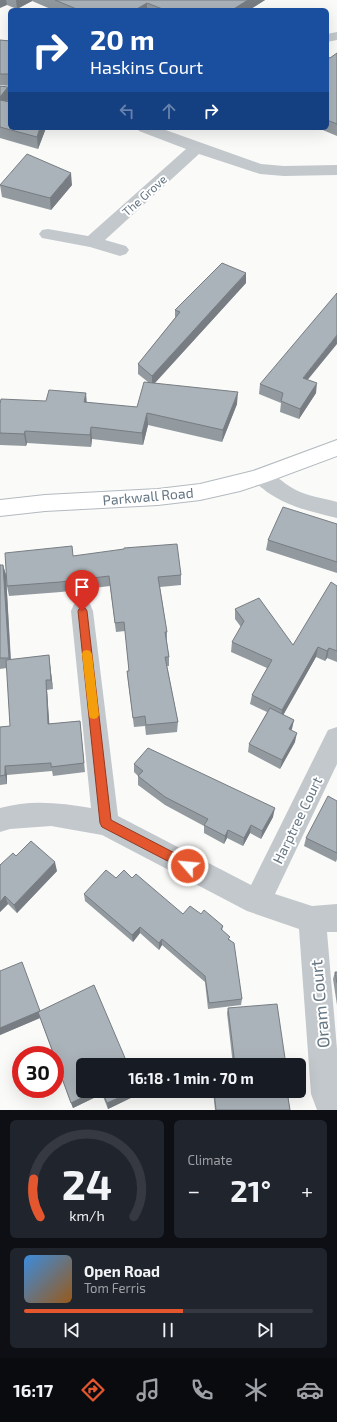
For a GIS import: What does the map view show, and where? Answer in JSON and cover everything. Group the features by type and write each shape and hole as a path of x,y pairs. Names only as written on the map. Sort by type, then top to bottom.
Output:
{"street":[{"path":"150,130 196,148 260,169 284,171 337,170"},
{"name":"The Grove","path":"92,242 196,148"},
{"path":"48,234 92,242 120,250"},
{"name":"Parkwall Road","path":"0,508 32,503 181,495 224,487 262,477 337,448"},
{"path":"262,477 286,494 298,500 337,510"},
{"path":"82,611 106,823"},
{"name":"Harptree Court","path":"258,902 337,738"},
{"path":"0,820 10,817 51,814 106,823 258,902 324,919"},
{"name":"Oram Court","path":"324,919 326,1094 332,1110"}],"building":[{"path":"55,0 248,0 235,8 160,8 147,3 138,8 74,8"},
{"path":"0,40 8,41 8,74 0,74"},
{"path":"337,53 337,124 329,121 330,58"},
{"path":"0,86 8,87 0,97"},
{"path":"0,100 8,102 8,129 0,127"},
{"path":"11,130 39,130 37,137"},
{"path":"27,154 71,173 50,198 0,185"},
{"path":"222,263 246,273 152,376 138,364 180,312 175,310"},
{"path":"337,293 337,335 303,378 317,383 300,409 281,401 283,393 260,384"},
{"path":"144,382 238,392 223,430 147,413 142,433 91,427 90,435 25,431 24,434 0,433 1,399 46,401 49,390 86,393 84,402 137,407"},
{"path":"283,507 337,524 337,562 268,540"},
{"path":"177,544 181,575 158,577 167,632 165,632 169,657 165,657 178,722 146,725 145,716 133,718 127,671 129,671 124,622 115,623 109,576 7,586 5,553 72,546 73,556 124,548"},
{"path":"0,565 3,565 9,658 0,658"},
{"path":"331,582 337,586 337,651 329,648 327,651 318,647 282,710 252,695 272,660 232,642 244,621 235,609 259,598 293,645"},
{"path":"49,655 51,680 46,680 48,724 80,721 84,763 51,767 51,763 5,766 5,775 0,776 0,727 10,726 6,660"},
{"path":"270,708 294,720 289,729 297,733 282,760 249,744"},
{"path":"148,748 275,808 262,831 251,825 244,838 228,830 225,836 204,825 208,819 165,797 138,776 143,771 134,764"},
{"path":"328,796 337,801 337,853 306,838"},
{"path":"31,841 55,862 14,905 5,896 0,902 0,865 13,853 16,856"},
{"path":"106,870 116,878 124,870 132,878 136,874 183,914 190,906 201,914 204,910 223,926 221,929 230,937 228,939 234,943 242,999 209,1003 205,976 162,939 159,943 140,927 132,935 84,894"},
{"path":"22,962 40,1011 0,1028 0,971"},
{"path":"335,972 337,972 337,983"},
{"path":"94,985 125,1058 76,1058 76,1098 81,1098 71,1103 64,1084 64,1046 51,1046 38,1012"},
{"path":"277,1004 285,1058 234,1058 228,1008"},
{"path":"105,1098 118,1098 107,1103"},
{"path":"215,1098 288,1098 290,1110 216,1110"}],"slow traffic":[{"path":"87,654 94,715"}],"route":[{"path":"82,611 106,823 188,866"}]}
